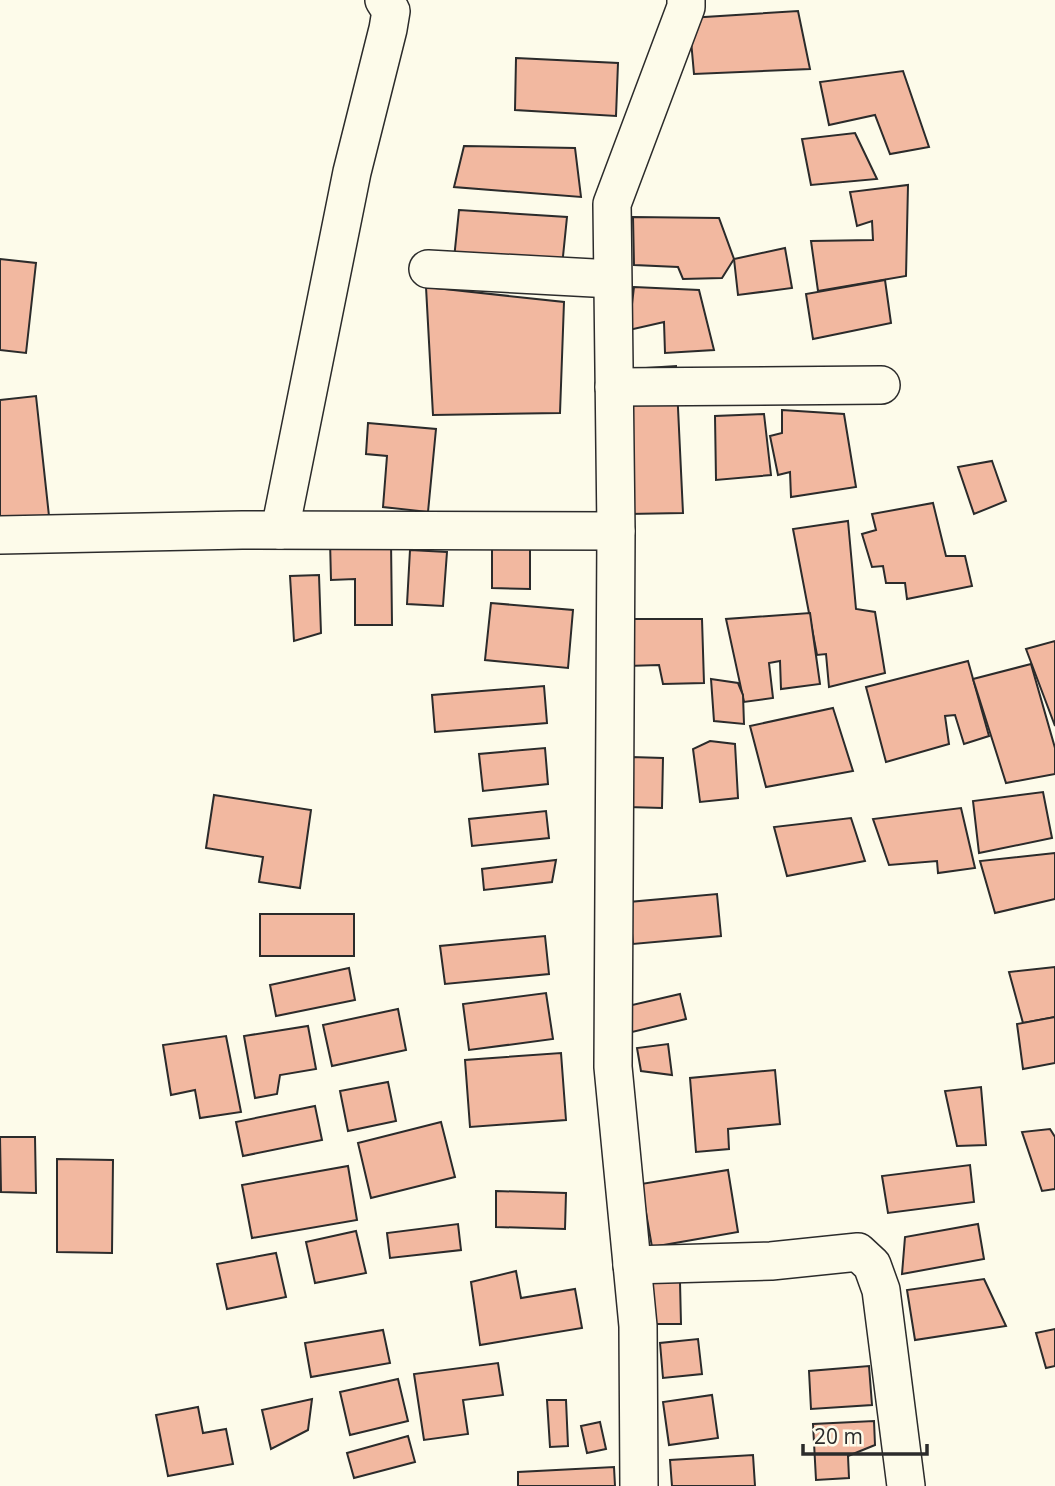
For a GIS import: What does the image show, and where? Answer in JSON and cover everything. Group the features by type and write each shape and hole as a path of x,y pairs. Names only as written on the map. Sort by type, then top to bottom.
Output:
{"street":[{"path":"280,530 352,172 388,29 391,11 384,0"},
{"path":"639,1486 638,1326 613,1067 616,531 612,204 685,7 685,0"},
{"path":"428,269 612,279"},
{"path":"614,387 881,385"},
{"path":"0,535 280,530 616,531"},
{"path":"632,1265 771,1261 858,1252 872,1265 881,1290 906,1486"}],"building":[{"path":"798,11 810,69 694,74 689,18"},
{"path":"516,58 618,63 616,116 515,110"},
{"path":"903,71 929,147 890,154 875,115 829,125 820,82"},
{"path":"855,133 877,179 811,185 802,139"},
{"path":"464,146 575,148 581,197 454,187"},
{"path":"908,185 906,276 818,291 811,241 873,240 872,221 857,226 850,192"},
{"path":"459,210 567,217 561,276 454,259"},
{"path":"633,217 719,218 734,259 722,278 683,279 678,267 634,265"},
{"path":"785,248 792,288 738,295 734,259"},
{"path":"0,259 36,263 26,353 0,350"},
{"path":"885,280 891,323 813,339 806,294"},
{"path":"426,287 564,302 560,413 433,415"},
{"path":"634,287 699,290 714,350 665,353 664,322 629,330"},
{"path":"676,366 683,513 628,514 631,369"},
{"path":"36,396 49,516 0,521 0,400"},
{"path":"782,410 844,414 856,487 791,497 790,472 778,475 770,436 782,433"},
{"path":"764,414 771,475 716,480 715,416"},
{"path":"368,423 436,429 428,512 383,507 387,456 366,454"},
{"path":"992,461 1006,501 974,514 958,467"},
{"path":"933,503 946,556 965,556 972,586 907,599 905,583 886,583 883,566 872,567 862,534 876,530 872,514"},
{"path":"848,521 856,609 875,612 885,673 829,687 826,654 817,655 793,529"},
{"path":"391,540 392,625 355,625 355,579 331,580 330,541"},
{"path":"492,543 530,544 530,589 492,588"},
{"path":"410,550 447,552 443,606 407,604"},
{"path":"319,575 321,633 294,641 290,576"},
{"path":"491,603 573,610 568,668 485,660"},
{"path":"810,613 820,684 781,689 780,661 769,663 773,698 744,702 726,619"},
{"path":"621,619 702,619 704,683 663,684 659,665 627,666"},
{"path":"1055,641 1055,726 1026,649"},
{"path":"968,661 989,736 964,744 955,715 945,716 949,744 886,762 866,687"},
{"path":"1031,664 1055,748 1055,774 1006,783 973,679"},
{"path":"711,679 738,683 743,695 744,724 714,721"},
{"path":"544,686 547,723 435,732 432,695"},
{"path":"833,708 853,771 766,787 750,726"},
{"path":"710,741 735,744 738,798 700,802 693,749"},
{"path":"545,748 548,784 483,791 479,754"},
{"path":"631,757 663,758 662,808 628,807"},
{"path":"1043,792 1052,838 979,853 973,801"},
{"path":"214,795 311,810 300,888 259,882 263,857 206,848"},
{"path":"961,808 975,868 938,873 937,861 889,865 873,819"},
{"path":"546,811 549,838 472,846 469,819"},
{"path":"851,818 865,861 787,876 774,827"},
{"path":"1055,853 1055,899 995,913 980,861"},
{"path":"556,860 552,882 484,890 482,869"},
{"path":"717,894 721,936 633,944 629,902"},
{"path":"260,914 354,914 354,956 260,956"},
{"path":"545,936 549,974 445,984 440,946"},
{"path":"1055,967 1055,1017 1023,1023 1009,972"},
{"path":"349,968 355,1000 276,1016 270,985"},
{"path":"546,993 553,1039 469,1050 463,1004"},
{"path":"680,994 686,1019 628,1033 632,1005"},
{"path":"398,1009 406,1050 332,1066 323,1025"},
{"path":"1055,1017 1055,1063 1023,1069 1017,1024"},
{"path":"308,1026 316,1069 280,1075 277,1094 255,1098 244,1036"},
{"path":"226,1036 241,1112 200,1118 195,1090 171,1095 163,1045"},
{"path":"668,1044 672,1075 641,1071 637,1048"},
{"path":"561,1053 566,1120 470,1127 465,1060"},
{"path":"775,1070 780,1124 728,1129 729,1149 696,1152 690,1078"},
{"path":"388,1082 396,1121 348,1131 340,1091"},
{"path":"981,1087 986,1145 957,1146 945,1091"},
{"path":"315,1106 322,1140 243,1156 236,1122"},
{"path":"441,1122 455,1177 371,1198 358,1143"},
{"path":"1050,1129 1055,1137 1055,1189 1042,1191 1022,1132"},
{"path":"0,1137 35,1137 36,1193 1,1192"},
{"path":"57,1159 113,1160 112,1253 57,1252"},
{"path":"970,1165 974,1202 888,1213 882,1176"},
{"path":"348,1166 357,1220 252,1238 242,1185"},
{"path":"728,1170 738,1232 652,1247 641,1184"},
{"path":"496,1191 566,1193 565,1229 496,1227"},
{"path":"458,1224 461,1250 390,1258 387,1233"},
{"path":"978,1224 984,1259 902,1274 905,1237"},
{"path":"356,1231 366,1273 315,1283 306,1242"},
{"path":"276,1253 286,1297 227,1309 217,1264"},
{"path":"516,1271 521,1298 575,1289 582,1328 480,1345 471,1282"},
{"path":"984,1279 1006,1326 915,1340 907,1290"},
{"path":"650,1282 680,1282 681,1324 651,1324"},
{"path":"1055,1329 1055,1366 1046,1368 1036,1333"},
{"path":"383,1330 390,1363 311,1377 305,1343"},
{"path":"698,1339 702,1374 663,1378 660,1343"},
{"path":"498,1363 503,1395 463,1400 468,1434 424,1440 414,1374"},
{"path":"869,1366 872,1405 811,1409 809,1371"},
{"path":"398,1379 408,1421 350,1435 340,1392"},
{"path":"712,1395 718,1438 669,1445 663,1402"},
{"path":"312,1399 308,1430 271,1449 262,1410"},
{"path":"547,1400 566,1400 568,1446 550,1447"},
{"path":"198,1407 203,1433 226,1429 233,1464 168,1476 156,1415"},
{"path":"874,1421 875,1445 848,1456 849,1478 816,1480 813,1424"},
{"path":"600,1422 606,1449 587,1453 581,1426"},
{"path":"408,1436 415,1462 354,1478 347,1453"},
{"path":"753,1455 755,1486 672,1486 670,1460"},
{"path":"614,1467 615,1486 518,1486 518,1472"}]}
